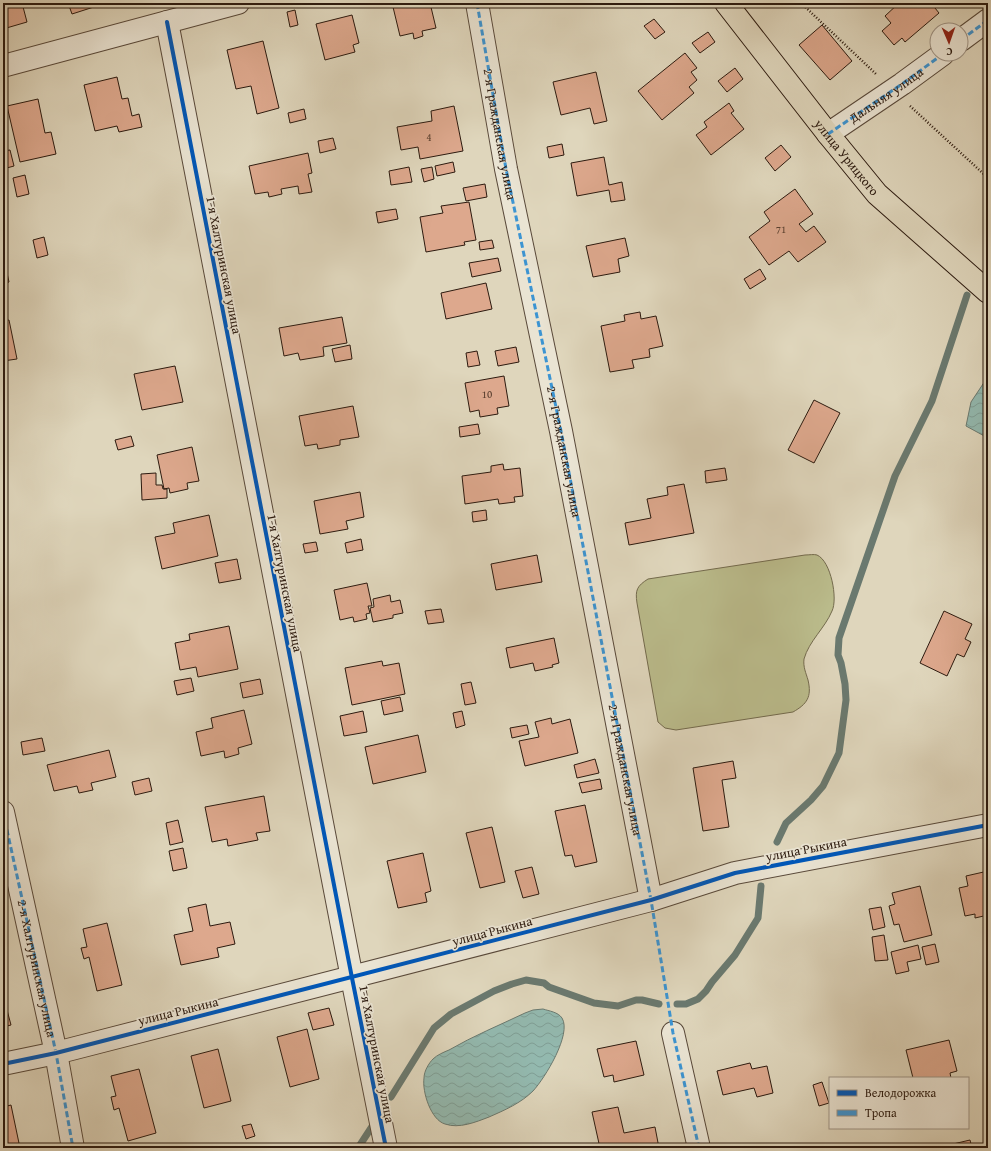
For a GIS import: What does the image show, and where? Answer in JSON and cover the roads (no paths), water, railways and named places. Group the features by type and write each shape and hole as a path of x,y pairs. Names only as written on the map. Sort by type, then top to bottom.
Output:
{"main road":[{"name":"улица Урицкого","path":"726,3 876,194 988,292"}],"street":[{"path":"3,66 238,3"},
{"name":"2-я Гражданская улица","path":"477,3 506,169 561,431 651,900"},
{"path":"969,34 988,20"},
{"name":"1-я Халтуринская улица","path":"166,22 386,1148"},
{"name":"Дальняя улица","path":"828,134 932,62"},
{"name":"2-я Халтуринская улица","path":"3,812 56,1053 73,1148"},
{"name":"улица Рыкина","path":"3,1064 56,1053 651,900 735,873 988,825"},
{"path":"673,1034 699,1148"}],"water":[{"path":"985,381 988,382 988,438 966,426 971,402"},
{"path":"543,1009 556,1013 562,1018 564,1025 563,1034 556,1056 533,1091 512,1106 473,1123 456,1126 445,1124 440,1121 428,1105 424,1091 424,1075 428,1065 433,1059 467,1040 525,1013"}],"waterway":[{"path":"777,842 786,823 811,800 823,786 839,753 846,700 845,684 838,655 839,638 895,476 932,401 967,295"},
{"path":"677,1004 686,1004 698,999 735,955 758,918 761,886"},
{"path":"391,1097 434,1028 451,1014 494,991 512,984 526,980 544,983 549,987 594,1003 618,1006 636,1000 642,1000 659,1004"},
{"path":"358,1148 373,1125"}]}
